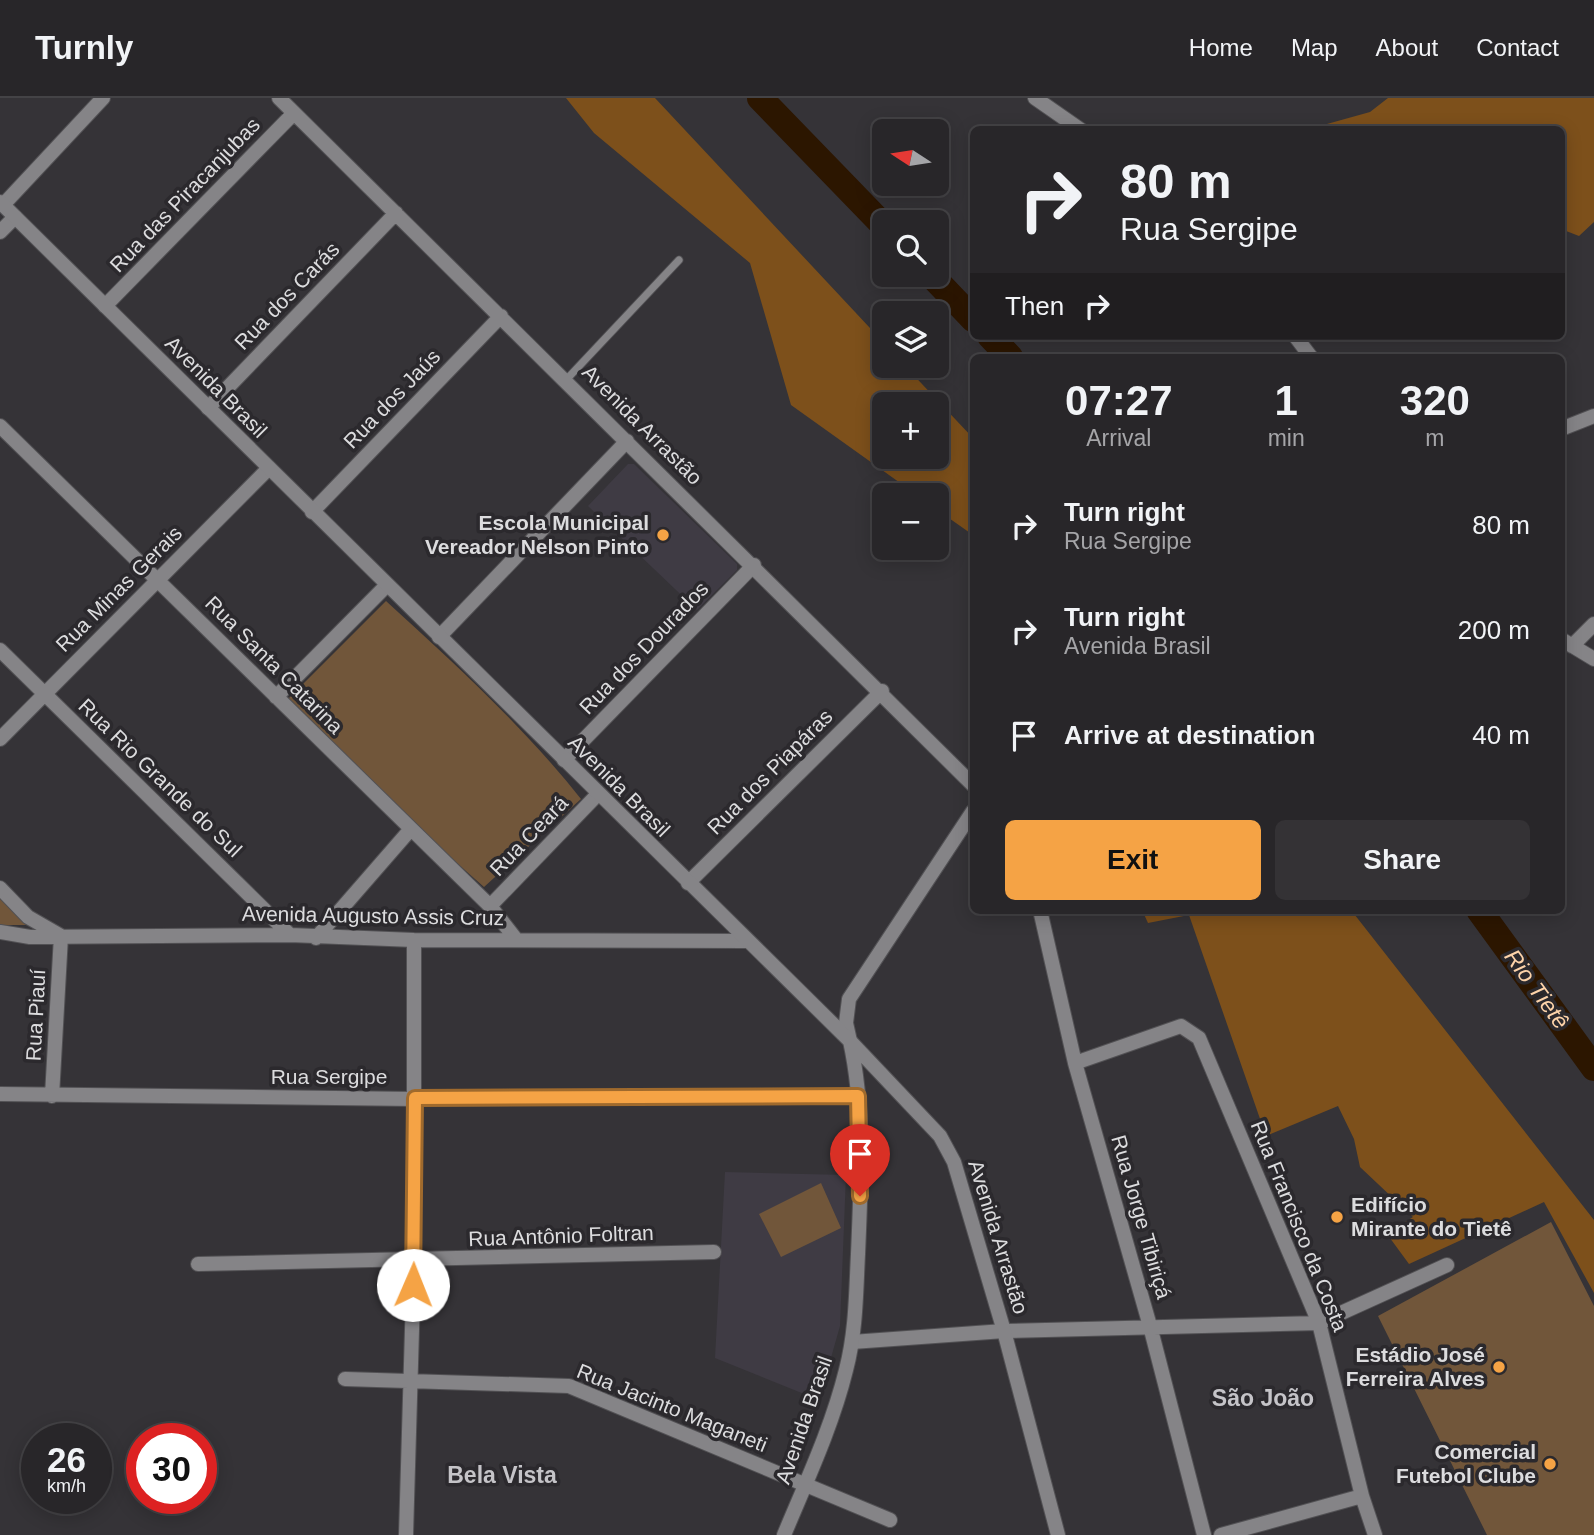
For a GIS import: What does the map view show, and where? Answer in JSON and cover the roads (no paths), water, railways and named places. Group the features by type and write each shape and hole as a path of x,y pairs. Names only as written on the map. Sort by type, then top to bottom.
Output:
{"street":[{"path":"1,204 103,98"},
{"name":"Avenida Arrastão","path":"279,98 882,691 970,782"},
{"path":"1035,98 1075,126"},
{"name":"Rua das Piracanjubas","path":"105,306 294,113"},
{"name":"Avenida Brasil","path":"1,204 850,1041 858,1096 860,1216 852,1342 838,1399 784,1535"},
{"name":"Rua dos Carás","path":"208,408 396,213"},
{"path":"0,232 15,217"},
{"name":"Rua dos Jaús","path":"312,512 501,316"},
{"path":"1298,340 1309,354"},
{"path":"1565,427 1594,416"},
{"name":"Rua Santa Catarina","path":"0,425 490,906 515,939"},
{"path":"439,637 628,441"},
{"name":"Rua Minas Gerais","path":"0,739 269,468"},
{"name":"Rua dos Dourados","path":"564,761 754,565"},
{"path":"276,696 387,585"},
{"path":"1594,624 1567,642 1594,659"},
{"name":"Rua Rio Grande do Sul","path":"0,650 290,934"},
{"name":"Rua dos Piapáras","path":"688,883 882,691"},
{"name":"Rua Ceará","path":"490,906 598,794"},
{"path":"850,1041 846,1023 849,999 970,816"},
{"path":"316,938 410,830"},
{"path":"0,888 28,917 61,936"},
{"name":"Rua Jorge Tibiriçá","path":"1041,914 1075,1063 1150,1326 1204,1535"},
{"name":"Avenida Augusto Assis Cruz","path":"0,932 30,937 290,934 316,938 414,940 746,941"},
{"name":"Rua Piauí","path":"52,1096 61,936"},
{"path":"406,1535 414,1261 414,940"},
{"name":"Rua Francisco da Costa","path":"1075,1063 1181,1026 1199,1038 1319,1324 1362,1496 1376,1535"},
{"name":"Avenida Arrastão","path":"850,1041 923,1117 949,1153 1004,1331 1058,1535"},
{"name":"Rua Sergipe","path":"0,1094 415,1098 858,1096"},
{"name":"Rua Antônio Foltran","path":"198,1264 714,1252"},
{"path":"852,1342 1004,1331 1319,1324 1447,1265"},
{"name":"Rua Jacinto Maganeti","path":"345,1379 569,1387 890,1520"},
{"path":"1221,1535 1362,1496"}],"lane":[{"path":"566,380 679,260"}],"waterway":[{"name":"Rio Tietê","path":"760,98 872,214"},
{"name":"Rio Tietê","path":"942,287 970,316"},
{"name":"Rio Tietê","path":"994,340 1007,354"},
{"name":"Rio Tietê","path":"1482,914 1594,1068"}],"place":[{"name":"Escola Municipal Vereador Nelson Pinto","path":"663,535"},
{"name":"Edifício Mirante do Tietê","path":"1337,1217"},
{"name":"Estádio José Ferreira Alves","path":"1499,1367"},
{"name":"Comercial Futebol Clube","path":"1550,1464"}],"district":[{"name":"São João","path":"1263,1398"},
{"name":"Bela Vista","path":"502,1475"}]}
